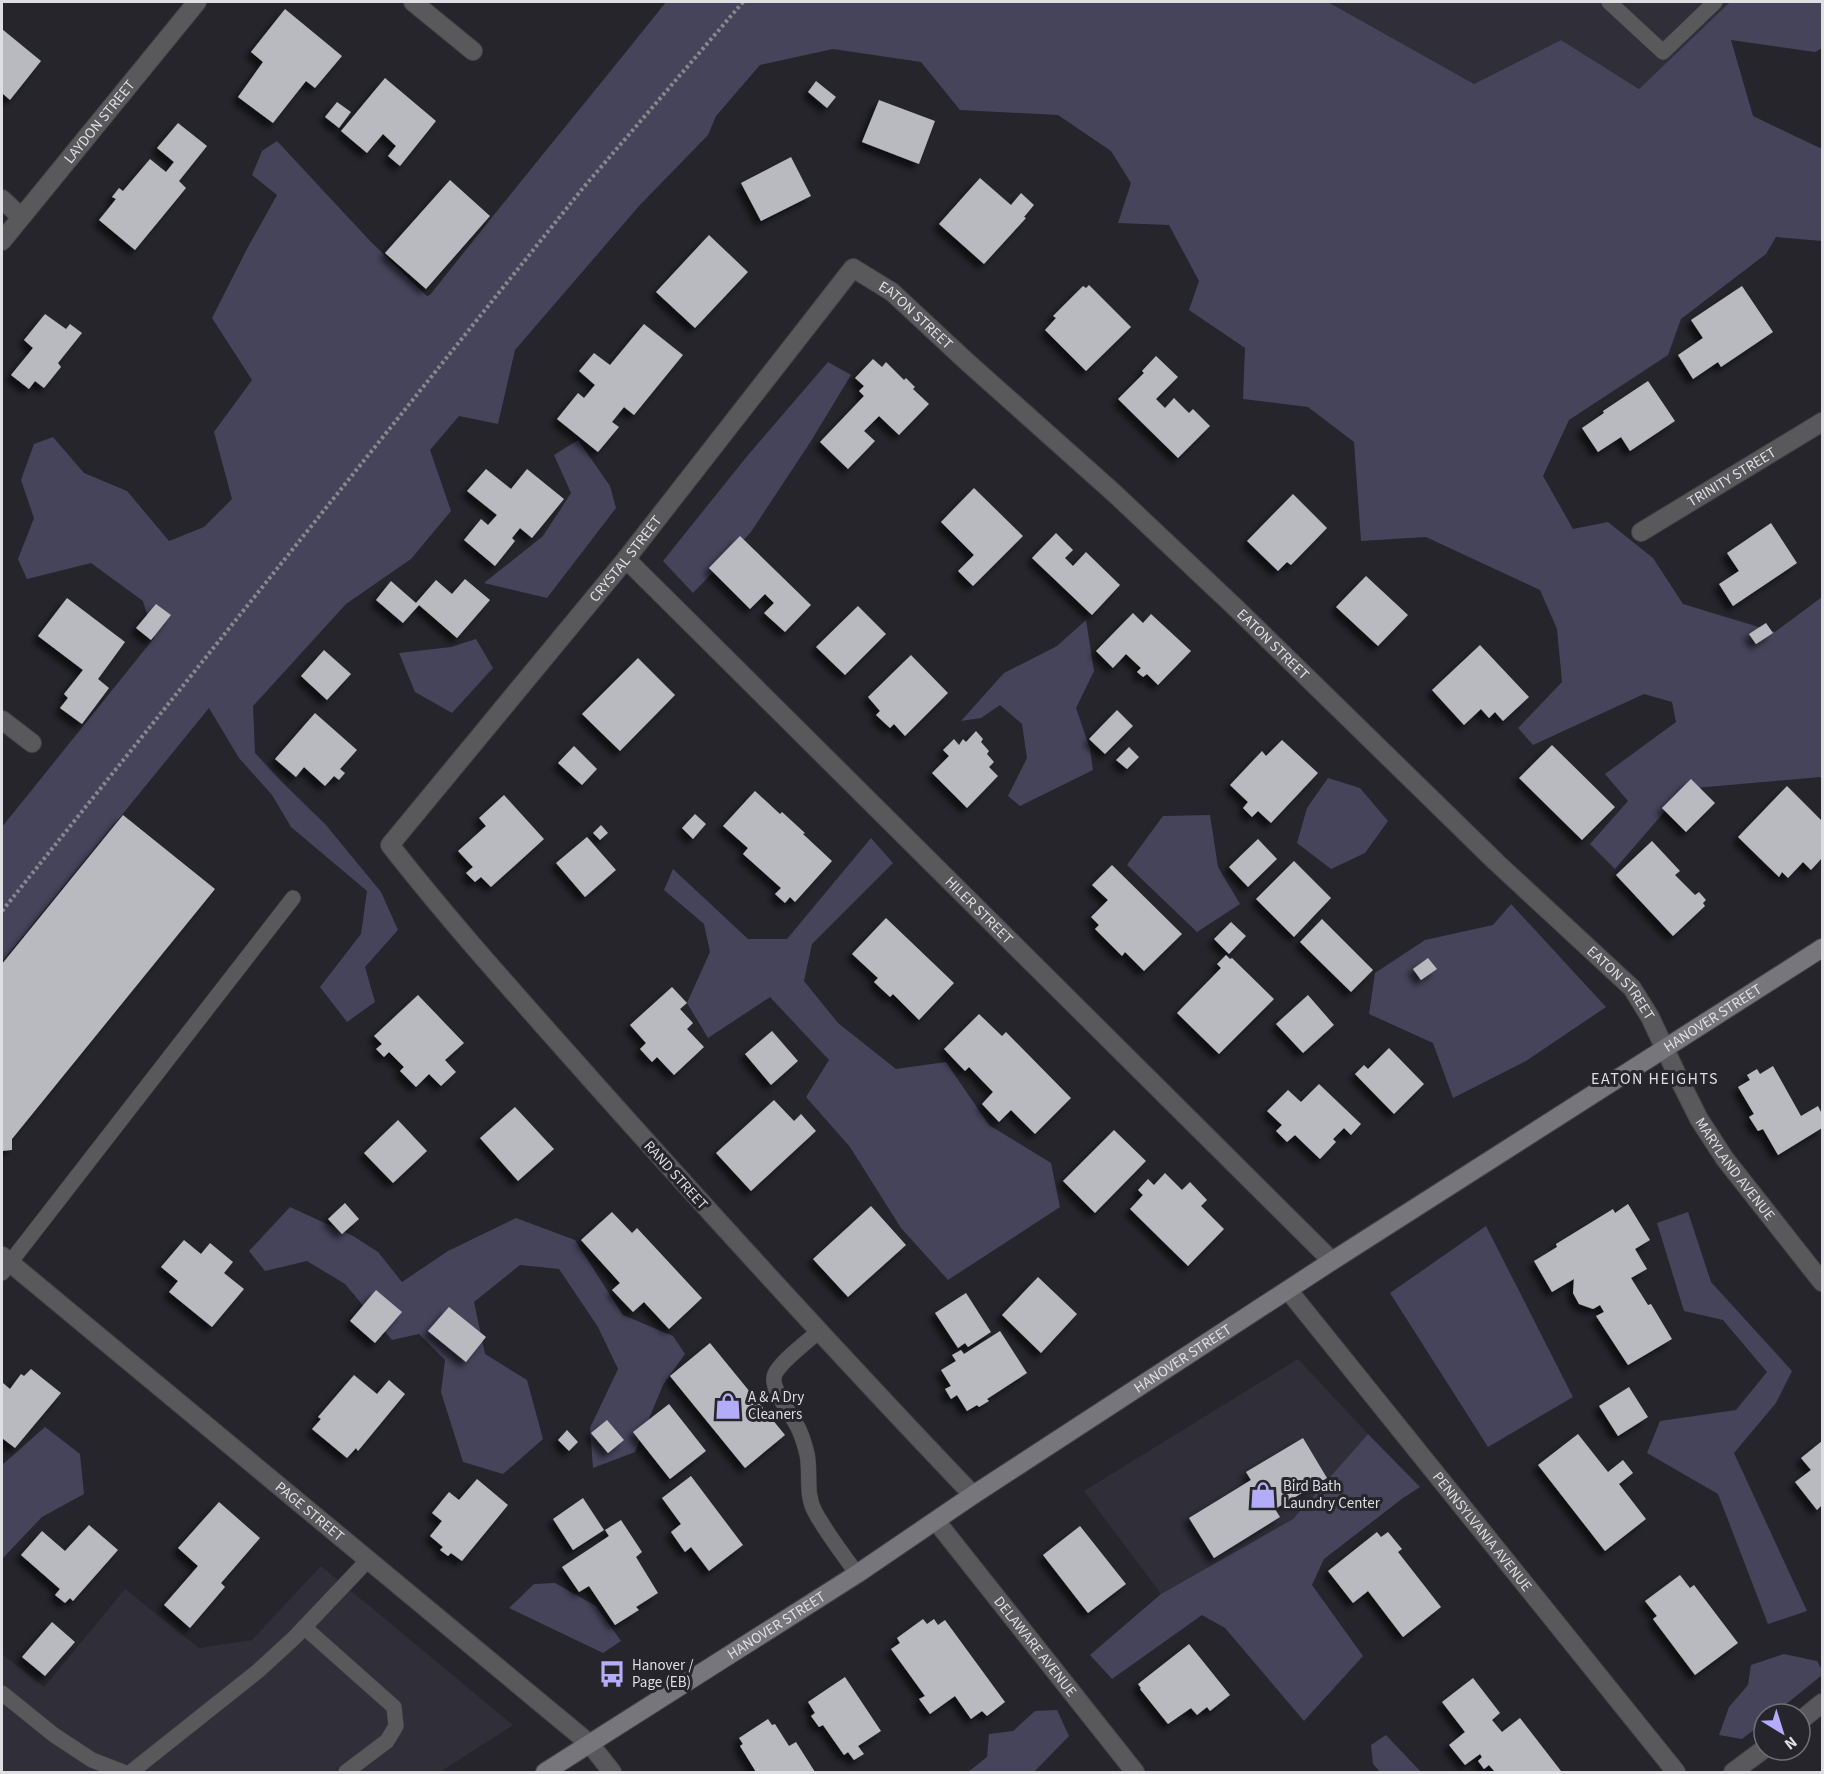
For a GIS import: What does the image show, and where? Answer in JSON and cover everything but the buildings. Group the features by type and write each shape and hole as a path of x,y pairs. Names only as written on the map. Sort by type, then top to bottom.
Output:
{"main road":[{"name":"HANOVER STREET","path":"545,1773 857,1574 973,1495 1332,1261 1822,948"}],"street":[{"name":"LAYDON STREET","path":"2,241 196,2"},
{"path":"413,2 473,51"},
{"path":"2,199 21,216"},
{"name":"CRYSTAL STREET","path":"390,845 626,559 853,268"},
{"name":"EATON STREET","path":"853,268 892,292 1238,609 1496,862 1632,988 1665,1048"},
{"name":"TRINITY STREET","path":"1641,532 1822,422"},
{"name":"HILER STREET","path":"626,559 1332,1261"},
{"path":"2,720 32,744"},
{"name":"RAND STREET","path":"390,845 438,907 688,1189 818,1332 973,1495"},
{"name":"MARYLAND AVENUE","path":"1665,1048 1699,1119 1725,1159 1822,1282"},
{"name":"PAGE STREET","path":"4,1264 590,1744 612,1773"},
{"name":"PENNSYLVANIA AVENUE","path":"1288,1290 1676,1773"},
{"name":"DELAWARE AVENUE","path":"936,1521 1136,1773"},
{"path":"1733,1773 1752,1758"}],"lane":[{"path":"1608,2 1663,52 1715,2"},
{"path":"4,1264 293,898"},
{"path":"818,1332 784,1363 775,1373 773,1380 775,1388 799,1429 807,1454 808,1497 815,1513 857,1574"},
{"path":"131,1773 258,1671 368,1560"},
{"path":"304,1627 394,1707 396,1726 387,1742 346,1773"},
{"path":"2,1693 54,1734 92,1760 123,1773"}],"path":[{"path":"2,910 583,188 743,2"}],"shaded area":[{"path":"666,2 1328,2 1474,84 1561,40 1639,89 1730,2 1822,2 1822,48 1815,52 1731,40 1753,116 1822,147 1822,241 1776,237 1766,254 1681,319 1668,355 1569,420 1543,476 1573,529 1608,522 1653,558 1683,604 1775,632 1822,597 1822,780 1820,777 1684,789 1615,869 1590,844 1628,801 1605,774 1676,722 1672,702 1644,694 1533,745 1518,728 1562,682 1557,629 1540,590 1426,537 1361,541 1354,442 1308,407 1243,399 1245,348 1189,310 1199,281 1169,225 1118,223 1131,183 1111,151 1058,115 960,110 921,62 833,49 760,65 716,116 708,135 639,206 515,350 498,424 459,416 430,450 451,511 411,559 346,604 253,706 255,753 326,825 381,892 398,930 365,967 375,1002 347,1022 320,987 361,934 367,891 291,827 272,795 239,758 209,708 2,962 2,827 154,638 143,601 91,563 27,579 18,559 34,518 21,480 34,444 53,437 84,473 127,491 169,541 204,527 232,499 214,432 252,380 212,318 277,195 252,175 262,151 277,141 371,242 427,296 430,295"},
{"path":"1328,2 1730,2 1639,89 1561,40 1474,84"},
{"path":"828,362 851,375 751,532 693,593 663,561 748,455"},
{"path":"578,440 610,486 616,508 547,598 484,583 543,536 571,493 554,455"},
{"path":"1086,620 1094,671 1076,708 1090,749 1093,770 1020,806 1008,796 1027,758 1022,724 1000,705 981,718 961,721 1004,673 1057,646"},
{"path":"476,639 493,668 452,713 415,692 399,653 451,647"},
{"path":"1328,778 1360,788 1388,821 1365,853 1331,869 1297,843 1307,808"},
{"path":"1210,815 1218,867 1240,904 1197,932 1127,865 1163,816"},
{"path":"871,838 893,863 812,944 804,981 838,1023 896,1069 946,1062 989,1125 1051,1163 1060,1207 948,1280 901,1228 850,1147 806,1097 829,1060 770,997 708,1038 687,1003 710,952 704,924 664,890 673,869 748,939 787,939"},
{"path":"1511,904 1606,1007 1526,1061 1453,1098 1433,1043 1369,1014 1375,973 1425,940 1493,925"},
{"path":"290,1207 353,1236 378,1252 402,1282 448,1251 516,1218 575,1240 623,1315 673,1336 685,1354 663,1385 635,1452 593,1468 590,1428 618,1369 598,1327 559,1269 520,1265 474,1302 485,1354 527,1380 543,1439 503,1474 463,1462 441,1392 445,1360 419,1334 392,1340 345,1284 307,1261 265,1271 249,1251"},
{"path":"1688,1212 1711,1282 1792,1371 1776,1403 1734,1453 1807,1611 1768,1624 1718,1494 1647,1453 1660,1421 1736,1410 1767,1372 1723,1320 1684,1311 1657,1223"},
{"path":"1486,1226 1573,1397 1488,1447 1390,1293"},
{"path":"1298,1359 1368,1434 1293,1519 1161,1594 1084,1491"},
{"path":"45,1427 80,1454 84,1494 42,1517 2,1559 2,1465"},
{"path":"1368,1434 1420,1487 1324,1559 1312,1585 1363,1656 1304,1721 1225,1628 1202,1615 1112,1679 1090,1655 1161,1594 1293,1519"},
{"path":"321,1566 513,1725 440,1772 2,1772 2,1654 44,1687 125,1589 199,1648 252,1640"},
{"path":"555,1583 596,1606 621,1641 603,1653 509,1608 534,1584"},
{"path":"1784,1654 1817,1661 1822,1675 1789,1702 1752,1702 1752,1731 1742,1739 1719,1735 1729,1707 1748,1685 1751,1665"},
{"path":"1057,1710 1069,1736 1034,1772 968,1772 987,1757 989,1734 1013,1731 1035,1711"},
{"path":"1386,1735 1421,1772 1380,1772 1373,1764 1371,1745"}],"place":[{"name":"A & A Dry Cleaners","path":"728,1406"},
{"name":"Bird Bath Laundry Center","path":"1263,1495"},
{"name":"Hanover / Page (EB)","path":"612,1674"}],"district":[{"name":"EATON HEIGHTS","path":"1655,1078"}]}
